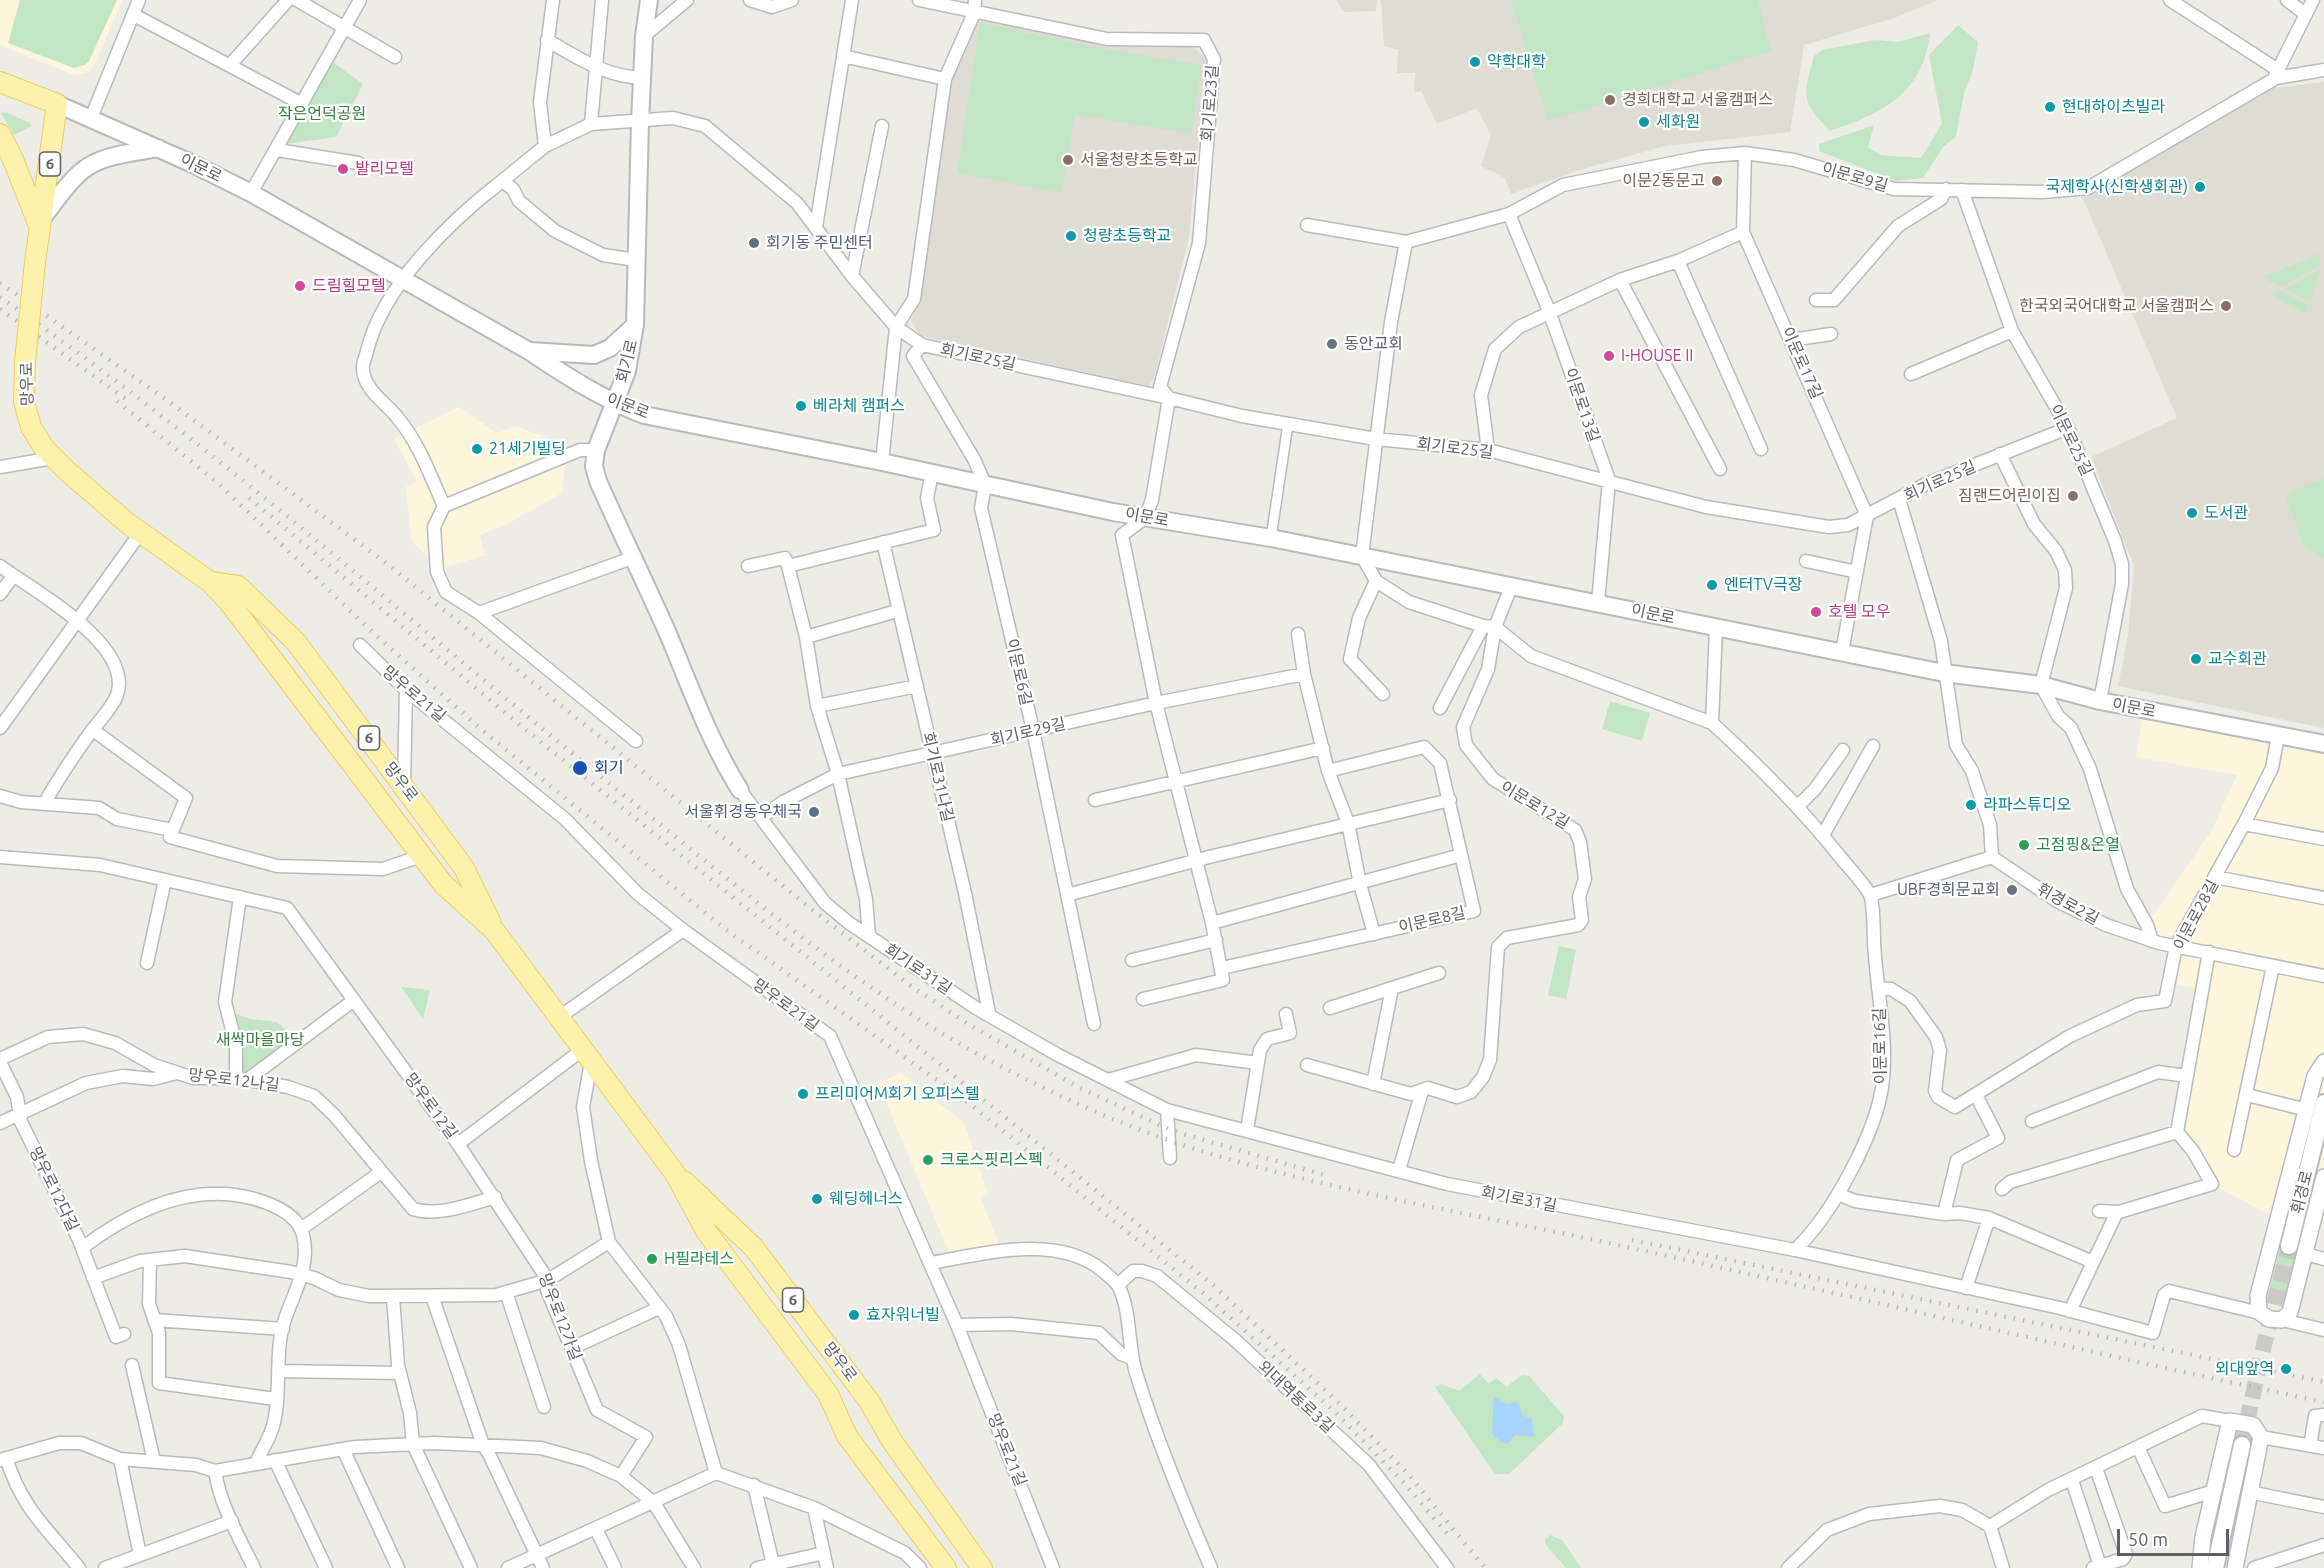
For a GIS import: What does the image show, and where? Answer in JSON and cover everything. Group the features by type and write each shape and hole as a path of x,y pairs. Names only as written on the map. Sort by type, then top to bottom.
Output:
{"main road":[{"name":"회기로","path":"649,0 644,36 640,122 635,325 627,371 596,450 594,466 598,481 720,757 740,790"},
{"path":"0,82 57,104"},
{"name":"이문로","path":"57,104 158,148 251,193 529,351 564,375 614,404 644,415 882,462 1145,518 1271,538 1944,673 2041,685 2100,701 2324,744"},
{"name":"망우로","path":"57,104 47,185 38,223 23,390 27,416 38,439 53,458 141,532 210,582 254,633 443,884 494,930"},
{"path":"0,134 12,157 38,223 74,179 89,166 114,157 158,148"},
{"path":"529,351 594,355 610,348 635,325"},
{"name":"망우로","path":"210,582 238,586 296,642 404,785 464,868 494,930 676,1175 706,1231 828,1394 847,1436 946,1568"},
{"name":"휘경로","path":"2289,1246 2324,1103"},
{"name":"망우로","path":"676,1175 754,1248 869,1401 892,1441 982,1568"},
{"path":"2215,1568 2242,1444"}],"street":[{"path":"91,118 139,0"},
{"path":"230,65 288,0"},
{"path":"297,0 395,57"},
{"path":"251,193 360,0"},
{"path":"545,146 540,102 553,0"},
{"path":"444,506 414,440 397,416 369,388 363,369 371,334 402,279 480,198 545,146 591,124 603,0"},
{"path":"644,36 687,0"},
{"path":"750,0 772,7 792,0"},
{"path":"816,227 852,0"},
{"name":"회기로23길","path":"920,0 1107,39 1204,40 1214,59 1199,243 1160,387 1169,398 1152,500 1145,518"},
{"path":"882,462 896,327 914,299 945,79 974,13 975,0"},
{"path":"2170,0 2275,75 2304,13 2313,0"},
{"path":"2288,0 2304,13"},
{"path":"134,15 302,104"},
{"path":"547,40 595,68 626,78 643,78"},
{"path":"843,56 945,79"},
{"name":"이문로9길","path":"1306,225 1406,242 1509,214 1563,185 1702,157 1745,153 1794,160 1894,189 2043,192 2088,188 2275,75 2324,70"},
{"name":"회기로25길","path":"591,124 673,118 705,126 797,203 852,276 896,327 922,345 1242,416 1376,440 1488,450 1706,507 1829,528 1840,527 1867,516 1926,484 2068,428"},
{"path":"852,276 882,126"},
{"path":"277,150 358,163"},
{"name":"이문로17길","path":"1745,153 1743,232 1867,516"},
{"path":"502,182 513,189 519,201 555,231 603,255 636,260"},
{"path":"1816,300 1834,300 1898,226 1941,199 1946,189"},
{"name":"이문로25길","path":"1962,190 2012,331 2068,428 2115,541 2123,574 2100,701"},
{"name":"이문로13길","path":"1509,214 1549,311 1609,480 1598,603"},
{"path":"1488,450 1481,395 1495,349 1519,327 1549,311 1620,280 1678,261 1743,232"},
{"path":"1406,242 1391,322 1362,556 1376,581 1409,602 1489,627 1531,656 1712,723 1797,807 1871,895 1992,857 1990,825 1972,771 1956,745 1941,641 1899,499"},
{"path":"1678,261 1761,449"},
{"path":"1620,280 1720,469"},
{"path":"1911,374 2012,331"},
{"path":"1791,340 1831,334"},
{"path":"922,345 913,356 975,461 985,485"},
{"path":"1271,538 1288,424"},
{"path":"596,450 580,450 444,506 434,527 436,572 446,592 479,613 636,741"},
{"path":"2000,454 2034,524 2056,551 2065,570 2066,588 2041,685 2058,716 2071,728 2090,769 2127,889 2147,925 2152,940"},
{"path":"0,467 53,458"},
{"path":"788,566 934,530 927,498 932,473"},
{"name":"이문로6길","path":"985,485 981,508 1033,730 1094,1024"},
{"path":"1842,652 1867,516"},
{"path":"1143,999 1223,980 1212,923 1156,703 1122,535 1145,518"},
{"path":"0,728 141,532"},
{"name":"회기로31나길","path":"883,542 897,611 917,686 965,893 989,1013"},
{"path":"479,613 632,558"},
{"path":"748,566 786,558 806,637 817,706 838,774 866,899 869,936"},
{"path":"1806,561 1857,572"},
{"path":"0,566 93,633 113,660 120,681 116,697 45,802"},
{"path":"0,594 13,576"},
{"path":"1376,581 1359,618 1350,659 1383,694"},
{"name":"이문로12길","path":"1440,708 1511,587"},
{"path":"806,637 897,611"},
{"name":"이문로12길","path":"1306,1065 1412,1094 1428,1088 1457,1097 1471,1092 1483,1077 1490,1060 1498,947 1507,938 1576,925 1582,920 1579,897 1585,879 1580,842 1575,830 1493,779 1469,751 1463,737 1463,727 1488,669 1489,627"},
{"path":"1712,723 1716,627"},
{"path":"1298,634 1304,674 1328,771 1348,823 1360,884 1374,934"},
{"name":"망우로21길","path":"360,645 405,690 565,819 638,894 683,930 830,1036 957,1325 1053,1568"},
{"name":"회기로29길","path":"762,817 783,802 838,774 1156,703 1304,674"},
{"path":"817,706 917,686"},
{"path":"404,785 405,690"},
{"path":"93,730 186,798 170,837 277,866 383,869 421,856"},
{"name":"이문로28길","path":"1878,988 1891,989 1910,1001 1936,1037 1941,1050 1935,1089 1938,1097 1955,1107 2077,1032 2137,1005 2165,1001 2176,946 2244,824 2273,765 2278,736"},
{"path":"1823,836 1872,746"},
{"name":"이문로8길","path":"1222,968 1474,911 1440,763 1424,747 1328,771"},
{"path":"1095,800 1323,748"},
{"path":"1797,807 1815,789 1842,750"},
{"name":"회기로","path":"740,790 762,817"},
{"path":"0,796 21,802 45,802 99,808 117,819 172,830"},
{"path":"1067,895 1196,860 1450,800"},
{"name":"회기로31길","path":"762,817 825,903 869,936 976,1008 989,1013 1058,1055 1167,1110 1447,1184 1546,1205 1686,1228 1795,1250 2070,1311 2153,1333 2164,1295 2172,1291 2260,1313"},
{"path":"2244,824 2324,839"},
{"path":"1212,923 1461,855"},
{"name":"망우로12길","path":"0,857 100,865 287,908 458,1144 587,1056"},
{"name":"휘경로2길","path":"1992,857 2057,901 2106,925 2176,946 2324,976"},
{"path":"2215,877 2324,898"},
{"path":"147,963 165,880"},
{"name":"이문로16길","path":"1795,1250 1811,1233 1838,1194 1851,1170 1880,1098 1884,1078 1883,1034 1871,895"},
{"path":"240,897 225,1002 242,1079 354,1000"},
{"path":"558,1018 683,930"},
{"path":"1132,960 1216,940"},
{"path":"2177,1132 2209,952"},
{"path":"2234,1150 2274,966"},
{"path":"1330,1008 1439,973"},
{"path":"1373,1084 1392,988"},
{"path":"1247,1131 1260,1050 1267,1039 1290,1033 1286,1014"},
{"path":"0,1061 48,1037 83,1034 115,1043 154,1065 178,1073"},
{"path":"1108,1080 1196,1055 1258,1062"},
{"path":"587,1056 583,1107 591,1161 609,1242 666,1316 679,1345 716,1473"},
{"name":"망우로12다길","path":"0,1061 17,1097 21,1122 82,1248 136,1213 182,1196 212,1194 257,1199 278,1207 297,1221 301,1229"},
{"path":"2324,1062 2315,1076 2258,1296 2260,1313 2269,1320 2282,1320 2324,1330"},
{"path":"2032,1121 2158,1072 2187,1076"},
{"name":"망우로12나길","path":"0,1123 86,1083 123,1076 153,1079 178,1073 193,1078 242,1079 288,1086 314,1096 334,1115 413,1209 421,1212 471,1204 495,1197"},
{"path":"1400,1170 1422,1091"},
{"path":"1944,1214 1958,1160 1998,1138 1976,1095"},
{"path":"2247,1095 2307,1110"},
{"path":"1167,1110 1170,1158"},
{"path":"2002,1189 2010,1182 2177,1132"},
{"path":"2099,1211 2117,1212 2212,1184 2193,1151 2177,1132"},
{"name":"망우로12가길","path":"458,1144 548,1280 548,1290 597,1410 646,1437 621,1476"},
{"path":"256,1463 273,1427 283,1329 302,1275 304,1245 301,1229 381,1172"},
{"path":"2282,1320 2290,1312 2320,1208 2324,1177"},
{"path":"1838,1194 1854,1201 1989,1218 2093,1262"},
{"path":"2070,1311 2117,1212"},
{"path":"1966,1288 1989,1218"},
{"path":"93,1278 150,1260 185,1256 302,1275 339,1290 393,1297 506,1292 548,1280 609,1242"},
{"path":"82,1248 116,1337 124,1334"},
{"path":"930,1263 997,1252 1069,1253 1094,1264 1118,1284 1126,1309 1132,1359 1143,1398 1211,1568"},
{"path":"2306,1254 2324,1259"},
{"path":"150,1260 149,1304 159,1333 159,1383 275,1399"},
{"name":"외대역동로3길","path":"1118,1284 1132,1271 1142,1271 1157,1276 1235,1340 1369,1465 1447,1568"},
{"path":"506,1292 544,1407"},
{"path":"432,1296 483,1445 543,1568"},
{"path":"393,1297 400,1373 413,1444 471,1568"},
{"path":"572,1348 659,1308"},
{"path":"154,1320 283,1329"},
{"path":"957,1325 1011,1324 1099,1333 1120,1354 1132,1359"},
{"path":"132,1365 154,1461"},
{"path":"278,1371 400,1373"},
{"path":"2310,1446 2315,1416 2324,1415"},
{"path":"1990,1526 2048,1490 2202,1416 2253,1425 2261,1437 2235,1568"},
{"path":"2200,1568 2203,1537 2230,1421"},
{"path":"2261,1437 2324,1448"},
{"path":"79,1568 38,1523 16,1488 3,1459 59,1443 81,1443 120,1459 196,1465 215,1471 343,1449 413,1444 541,1448 587,1461 621,1476 654,1503 694,1568"},
{"path":"2138,1447 2165,1506 2214,1491"},
{"path":"343,1449 398,1568"},
{"path":"120,1459 140,1555"},
{"path":"275,1460 326,1568"},
{"path":"2072,1480 2097,1567 2122,1559 2126,1554 2096,1468"},
{"path":"215,1471 217,1483 232,1521 254,1568"},
{"path":"508,1568 716,1473 814,1508 905,1553 920,1568"},
{"path":"754,1485 773,1564"},
{"path":"2250,1492 2324,1507"},
{"path":"1788,1568 1827,1530 1869,1514 1940,1506 1962,1510 1990,1526 2003,1568"},
{"path":"814,1508 827,1568"},
{"path":"105,1568 232,1521"},
{"path":"596,1529 615,1568"},
{"path":"2254,1568 2324,1545"},
{"path":"757,1568 824,1553"}],"shaded area":[{"path":"0,0 123,0 91,71 77,76 0,45"},
{"path":"1336,0 1377,0 1376,11 1344,12"},
{"name":"경희대학교 서울캠퍼스","path":"1381,0 1938,0 1894,18 1804,45 1790,132 1665,146 1580,170 1511,194 1505,178 1481,166 1491,135 1477,108 1437,124 1421,91 1414,92 1415,73 1397,73 1398,50 1384,46"},
{"name":"서울청량초등학교","path":"978,20 1107,46 1194,47 1206,59 1189,237 1155,375 1149,386 921,336 911,321 922,292 950,83"},
{"name":"한국외국어대학교 서울캠퍼스","path":"2324,82 2324,728 2118,686 2128,636 2134,566 2091,457 2177,418 2081,194 2273,88"},
{"path":"459,407 497,433 516,426 550,439 565,466 562,493 507,524 480,535 485,555 440,569 411,540 406,487 417,481 394,439"},
{"path":"2144,710 2324,744 2324,1207 2311,1231 2279,1220 2212,1184 2177,1132 2202,990 2169,983 2176,946 2159,943 2147,925 2212,830 2237,775 2136,757"},
{"path":"901,1073 964,1123 988,1194 980,1197 1001,1248 954,1264 878,1083"}],"green space":[{"path":"20,0 117,0 89,61 85,65 74,68 8,43"},
{"path":"1511,0 1758,0 1771,51 1548,121"},
{"path":"980,23 1109,50 1202,65 1191,133 1075,115 1062,193 957,173"},
{"path":"1958,25 1978,42 1973,70 1964,93 1956,137 1944,146 1923,178 1896,181 1819,151 1819,144 1874,125 1868,147 1880,155 1921,158 1942,124 1929,55"},
{"path":"1930,33 1926,54 1919,72 1897,98 1883,108 1867,117 1830,131 1813,112 1806,90 1814,56 1822,50 1875,40 1898,42"},
{"name":"작은언덕공원","path":"327,58 363,84 336,137 279,145"},
{"path":"5,112 32,126 14,135 1,113"},
{"path":"2320,254 2320,265 2282,287 2267,280 2266,276"},
{"path":"2321,269 2310,302 2285,289"},
{"path":"2279,290 2308,305 2305,314 2273,296"},
{"path":"2324,479 2324,558 2304,547 2286,496 2291,491"},
{"path":"1610,701 1650,713 1642,741 1602,729"},
{"path":"1559,946 1576,950 1566,999 1548,995"},
{"path":"401,987 430,990 423,1019"},
{"name":"새싹마을마당","path":"231,1012 250,1019 277,1022 296,1039 247,1077 239,1075"},
{"path":"2281,1246 2299,1251 2284,1306 2266,1302"},
{"path":"1480,1374 1489,1384 1496,1378 1506,1387 1522,1375 1529,1376 1564,1416 1563,1423 1509,1474 1495,1474 1435,1387 1441,1384 1459,1391"},
{"path":"1550,1535 1562,1540 1581,1568 1566,1568 1545,1544 1545,1540"}],"water":[{"path":"1494,1397 1507,1404 1514,1402 1519,1404 1522,1415 1532,1419 1534,1437 1515,1435 1508,1444 1502,1443 1492,1434"}],"tunnel":[{"path":"2242,1445 2289,1246"}],"railway":[{"path":"0,283 168,401 386,563 810,908 911,986 968,1024 1080,1088 1173,1131 1324,1175"},
{"path":"0,297 85,358 249,485 570,751 822,952 912,1015 958,1043 1050,1091 1165,1139 1236,1161 1332,1186 1669,1256 2324,1402"},
{"path":"0,309 130,402"},
{"path":"117,401 219,484 369,629 482,730 725,929 965,1100 1204,1294 1335,1412 1402,1481 1452,1539"},
{"path":"249,498 521,726 1213,1285 1341,1405 1409,1475 1485,1568"},
{"path":"1632,1240 2324,1382"}],"place":[{"name":"약학대학","path":"1475,62"},
{"name":"경희대학교 서울캠퍼스","path":"1610,100"},
{"name":"현대하이츠빌라","path":"2050,107"},
{"name":"세화원","path":"1644,122"},
{"name":"서울청량초등학교","path":"1068,160"},
{"name":"발리모텔","path":"343,169"},
{"name":"이문2동문고","path":"1717,181"},
{"name":"국제학사(신학생회관)","path":"2200,187"},
{"name":"청량초등학교","path":"1071,236"},
{"name":"회기동 주민센터","path":"754,243"},
{"name":"드림힐모텔","path":"300,286"},
{"name":"한국외국어대학교 서울캠퍼스","path":"2226,306"},
{"name":"동안교회","path":"1332,344"},
{"name":"I-HOUSE II","path":"1609,356"},
{"name":"베라체 캠퍼스","path":"801,406"},
{"name":"21세기빌딩","path":"477,449"},
{"name":"짐랜드어린이집","path":"2073,496"},
{"name":"도서관","path":"2192,513"},
{"name":"엔터TV극장","path":"1712,585"},
{"name":"호텔 모우","path":"1816,612"},
{"name":"교수회관","path":"2196,659"},
{"name":"회기","path":"580,768"},
{"name":"라파스튜디오","path":"1971,805"},
{"name":"서울휘경동우체국","path":"814,812"},
{"name":"고점핑&온열","path":"2024,845"},
{"name":"UBF경희문교회","path":"2012,890"},
{"name":"프리미어M회기 오피스텔","path":"803,1094"},
{"name":"크로스핏리스펙","path":"928,1160"},
{"name":"웨딩헤너스","path":"817,1199"},
{"name":"H필라테스","path":"652,1259"},
{"name":"효자워너빌","path":"854,1315"},
{"name":"외대앞역","path":"2286,1369"}]}
